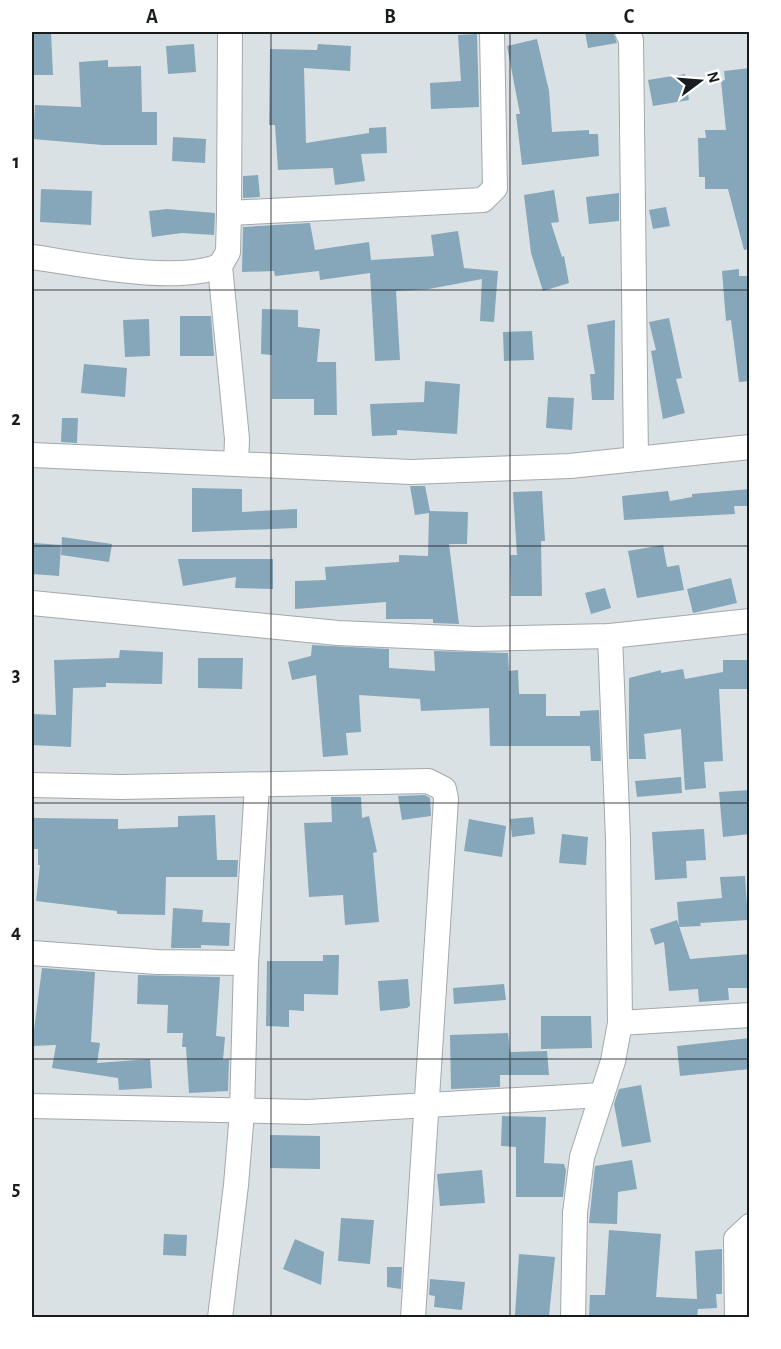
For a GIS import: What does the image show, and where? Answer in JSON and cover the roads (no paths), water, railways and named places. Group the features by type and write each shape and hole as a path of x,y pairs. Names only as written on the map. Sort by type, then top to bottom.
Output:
{"street":[{"path":"230,32 230,213 228,252 220,267 237,439 236,464"},
{"path":"230,213 483,200 495,188 492,32"},
{"path":"627,32 631,39 636,459"},
{"path":"32,257 132,271 202,273 220,267"},
{"path":"32,455 411,472 570,466 750,447"},
{"path":"32,603 338,633 476,639 610,636 750,621"},
{"path":"573,1317 575,1213 582,1157 602,1095 620,1023 618,839 610,636"},
{"path":"32,785 257,785 428,781 444,789 446,799 413,1317"},
{"path":"220,1317 236,1185 242,1112 246,963 257,785"},
{"path":"32,953 157,962 246,963"},
{"path":"620,1023 750,1015"},
{"path":"32,1106 308,1112 602,1095"},
{"path":"737,1317 736,1239 750,1226"}]}
